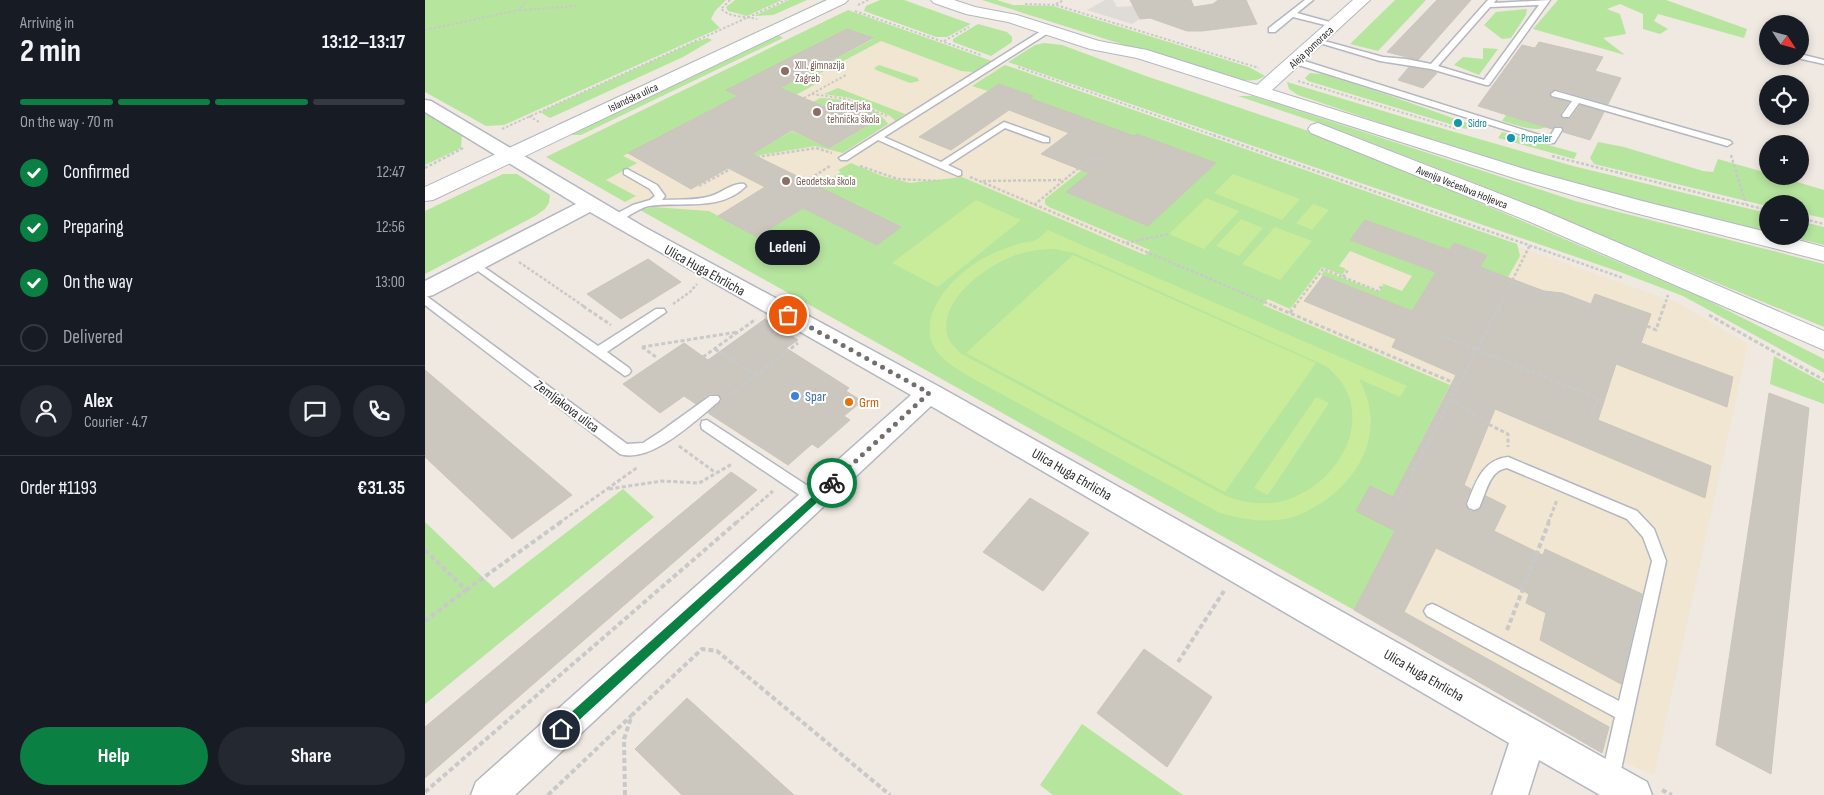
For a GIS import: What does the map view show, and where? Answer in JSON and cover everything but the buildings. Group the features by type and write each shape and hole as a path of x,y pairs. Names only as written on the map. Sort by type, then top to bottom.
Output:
{"street":[{"name":"Islandska ulica","path":"425,195 503,151 815,0"},
{"name":"Avenija Većeslava Holjevca","path":"939,0 972,11 1011,18 1096,45 1141,54 1523,175 1635,206 1824,254"},
{"name":"Avenija Većeslava Holjevca","path":"970,0 997,10 1011,18"},
{"name":"Aleja pomoraca","path":"1259,92 1362,0"},
{"name":"Islandska ulica","path":"425,179 503,151 844,4"},
{"name":"Avenija Većeslava Holjevca","path":"1096,45 1103,52 1129,65 1351,142 1535,216 1814,337"},
{"path":"1183,84 1221,91 1259,92"},
{"name":"Ulica Huga Ehrlicha","path":"425,105 615,219 929,393 1633,795"},
{"path":"425,290 590,204"},
{"path":"1814,337 1824,349"},
{"path":"489,795 929,393"},
{"path":"1510,795 1529,735"}],"lane":[{"path":"1272,30 1309,0"},
{"path":"1433,67 1490,3 1545,1"},
{"path":"1317,41 1383,59 1433,67 1486,83 1535,18 1545,1"},
{"path":"1291,14 1334,26"},
{"path":"844,158 1049,30"},
{"path":"1809,58 1824,62"},
{"path":"1295,61 1495,126 1551,141 1558,130"},
{"path":"1555,94 1727,143"},
{"path":"1566,115 1577,100"},
{"path":"941,166 1004,125 1046,140"},
{"path":"878,137 960,175"},
{"path":"627,172 654,187 656,199"},
{"path":"615,219 636,207 656,199 707,201 741,186"},
{"path":"475,264 625,371"},
{"name":"Zemljakova ulica","path":"425,298 625,450 645,448 714,399"},
{"path":"598,352 659,312"},
{"path":"707,425 815,498"},
{"path":"1474,504 1491,467 1498,462 1508,462 1632,515 1649,533 1659,561 1609,781"},
{"path":"1432,611 1625,713"}],"path":[{"path":"519,10 527,0"},
{"path":"730,0 721,9 723,12 739,17 750,16 757,19"},
{"path":"502,129 786,0"},
{"path":"863,0 868,0"},
{"path":"1056,5 1063,0"},
{"path":"844,4 982,55"},
{"path":"1020,4 1056,5 1267,71"},
{"path":"425,30 519,10 578,6"},
{"path":"943,41 976,22"},
{"path":"1120,25 1124,22"},
{"path":"1012,65 1625,278"},
{"path":"803,98 846,75"},
{"path":"1511,99 1519,88"},
{"path":"812,94 847,99 861,104 884,114 895,126"},
{"path":"529,116 539,122"},
{"path":"1727,143 1746,205"},
{"path":"425,168 461,151 465,146"},
{"path":"656,199 688,192 751,158 815,148 895,179 912,182 947,180"},
{"path":"1034,205 1091,157 1103,161"},
{"path":"439,162 445,165"},
{"path":"806,181 830,166"},
{"path":"960,175 971,177 1459,385"},
{"path":"960,175 971,177"},
{"path":"980,181 1062,180"},
{"path":"1809,220 1824,224"},
{"path":"1125,243 1169,234"},
{"path":"1398,500 1530,245"},
{"path":"518,262 613,327"},
{"path":"1290,313 1323,269 1378,291 1383,284"},
{"path":"1343,277 1348,270"},
{"path":"1479,270 1543,295 1562,296 1590,306"},
{"path":"659,312 690,292 701,280"},
{"path":"1660,292 1675,298"},
{"path":"1647,326 1656,330 1668,295"},
{"path":"1706,313 1824,380"},
{"path":"703,357 761,316"},
{"path":"642,348 738,332"},
{"path":"1441,336 1597,398 1590,417"},
{"path":"637,344 656,357"},
{"path":"715,349 756,375"},
{"path":"1451,399 1490,425 1508,434 1508,462"},
{"path":"609,489 662,482 699,483 731,463 737,468"},
{"path":"425,621 641,465"},
{"path":"1501,647 1563,485"},
{"path":"425,792 772,492 765,488"},
{"path":"425,550 466,590"},
{"path":"1178,662 1226,588"},
{"path":"548,795 702,649 717,651 890,795"},
{"path":"625,795 623,781 624,739 632,715"}],"shaded area":[{"path":"1105,0 1113,0 1117,7 1133,6 1140,19 1132,24 1087,10"},
{"path":"846,11 1678,303 1748,344 1654,775 1602,753 1354,610 546,157"}],"green space":[{"path":"425,0 726,0 715,11 711,19 720,28 504,125 486,126 425,92"},
{"path":"735,0 782,0 747,16 728,11 726,7"},
{"path":"789,0 807,0 773,15 754,16"},
{"path":"824,0 829,0 561,125 558,124"},
{"path":"880,0 904,0 971,24 947,37 936,37 864,11 866,6"},
{"path":"982,0 997,0 1013,5 1053,6 1249,67 1265,76 1253,80 1229,78"},
{"path":"1395,0 1426,0 1378,51 1350,44"},
{"path":"1558,0 1666,0 1747,29 1744,38 1658,14 1654,21 1668,29 1660,34 1643,29 1643,14 1620,4 1607,9 1620,14 1626,34 1603,38 1625,55 1533,29"},
{"path":"1527,9 1526,15 1511,38 1502,39 1484,25 1496,12"},
{"path":"848,10 992,61 973,72 961,71 881,41 813,77 821,81 796,95 780,88 873,39 847,29 727,90 742,98 721,108 718,106 623,156 637,163 606,180 636,196 625,202 546,157"},
{"path":"978,24 1007,32 1012,37 1012,42 991,56 953,42 953,39"},
{"path":"778,35 783,38 581,135 570,135"},
{"path":"708,38 712,40 683,57 550,118 540,112 694,42"},
{"path":"1044,43 1062,45 1143,75 1323,136 1705,299 1824,359 1824,373 1683,296 1620,272 1008,62 1035,45"},
{"path":"1483,48 1498,49 1479,75 1454,65 1463,57 1483,59"},
{"path":"879,65 918,78 919,81 910,83 874,68"},
{"path":"1005,65 1517,244 1520,256 1508,277 1480,267 1486,254 1454,243 1449,250 1365,220 1350,240 1436,272 1412,311 1321,275 1324,271 1379,292 1384,284 1402,291 1412,276 1350,251 1339,266 1346,269 1342,275 1322,267 1290,309 1268,299 1263,305 1450,385 1393,497 1357,511 1395,531 1354,610 640,210 653,207 709,211 757,237 803,208 877,245 901,227 817,187 841,172 838,170 851,163 882,176 910,183 962,177 1145,255 1150,250 1049,207 1045,204 1045,199 1088,165 1095,168 1066,192 1148,226 1216,163 1137,134 1107,159 1110,131 1027,100 1032,96 1000,84 988,91 972,86"},
{"path":"1310,73 1322,74 1388,95 1467,123 1468,127 1466,129 1308,81 1305,78"},
{"path":"1287,82 1573,166 1759,211 1759,230 1626,197 1481,157 1298,95 1289,89"},
{"path":"838,88 905,114 896,121 890,116 850,98 824,94"},
{"path":"1238,96 1253,96 1575,201 1824,264 1824,327 1472,182 1336,129"},
{"path":"820,98 848,101 867,107 875,111 882,117 888,124 843,153 815,146 755,156 739,161 792,131 830,148 881,117 852,105 837,112 813,102"},
{"path":"425,112 462,134 461,148 425,165"},
{"path":"1506,115 1546,127 1530,129 1502,121"},
{"path":"1502,132 1577,153 1574,159 1498,138"},
{"path":"1598,142 1624,147 1703,171 1713,172 1718,159 1759,171 1759,185 1807,185 1824,190 1824,218 1809,215 1809,195 1759,195 1759,204 1594,164 1590,158"},
{"path":"503,174 517,174 550,195 549,203 545,209 425,274 425,211"},
{"path":"1233,174 1300,199 1282,220 1214,193"},
{"path":"1206,198 1239,211 1204,249 1169,234"},
{"path":"976,200 1021,220 938,287 892,263"},
{"path":"1313,204 1329,210 1312,230 1296,223"},
{"path":"1241,219 1263,228 1239,256 1216,246"},
{"path":"1809,223 1824,227 1824,245 1809,241"},
{"path":"1275,227 1312,241 1280,280 1242,264"},
{"path":"1048,230 1407,386 1400,397 1359,379 1367,397 1370,414 1370,431 1366,447 1360,463 1350,477 1323,502 1295,516 1268,521 1252,520 1220,513 970,377 949,363 936,350 930,332 931,319 935,307 951,284 961,274 982,259 1011,246 1036,240","holes":["1055,249 1074,253 1326,366 1343,384 1351,404 1352,425 1346,446 1335,465 1320,482 1301,494 1279,502 1252,503 1232,498 960,353 951,342 947,334 947,321 950,309 957,297 978,276 1002,261 1023,253"]},
{"path":"1073,255 1316,363 1225,492 966,353"},
{"path":"1774,356 1824,383 1824,404 1770,384"},
{"path":"1316,397 1329,403 1268,495 1254,488"},
{"path":"623,489 654,517 425,704 425,522 494,588"},
{"path":"1082,724 1183,795 1053,795 1040,785"}],"way so far":[{"path":"788,315 929,393 832,483"}],"place":[{"name":"XIII. gimnazija Zagreb","path":"785,71"},
{"name":"Graditeljska tehnička škola","path":"817,112"},
{"name":"Sidro","path":"1458,123"},
{"name":"Propeler","path":"1511,138"},
{"name":"Geodetska škola","path":"786,181"},
{"name":"Ledeni","path":"788,315"},
{"name":"Spar","path":"795,396"},
{"name":"Grm","path":"849,402"}],"route":[{"path":"561,729 832,483"}]}
